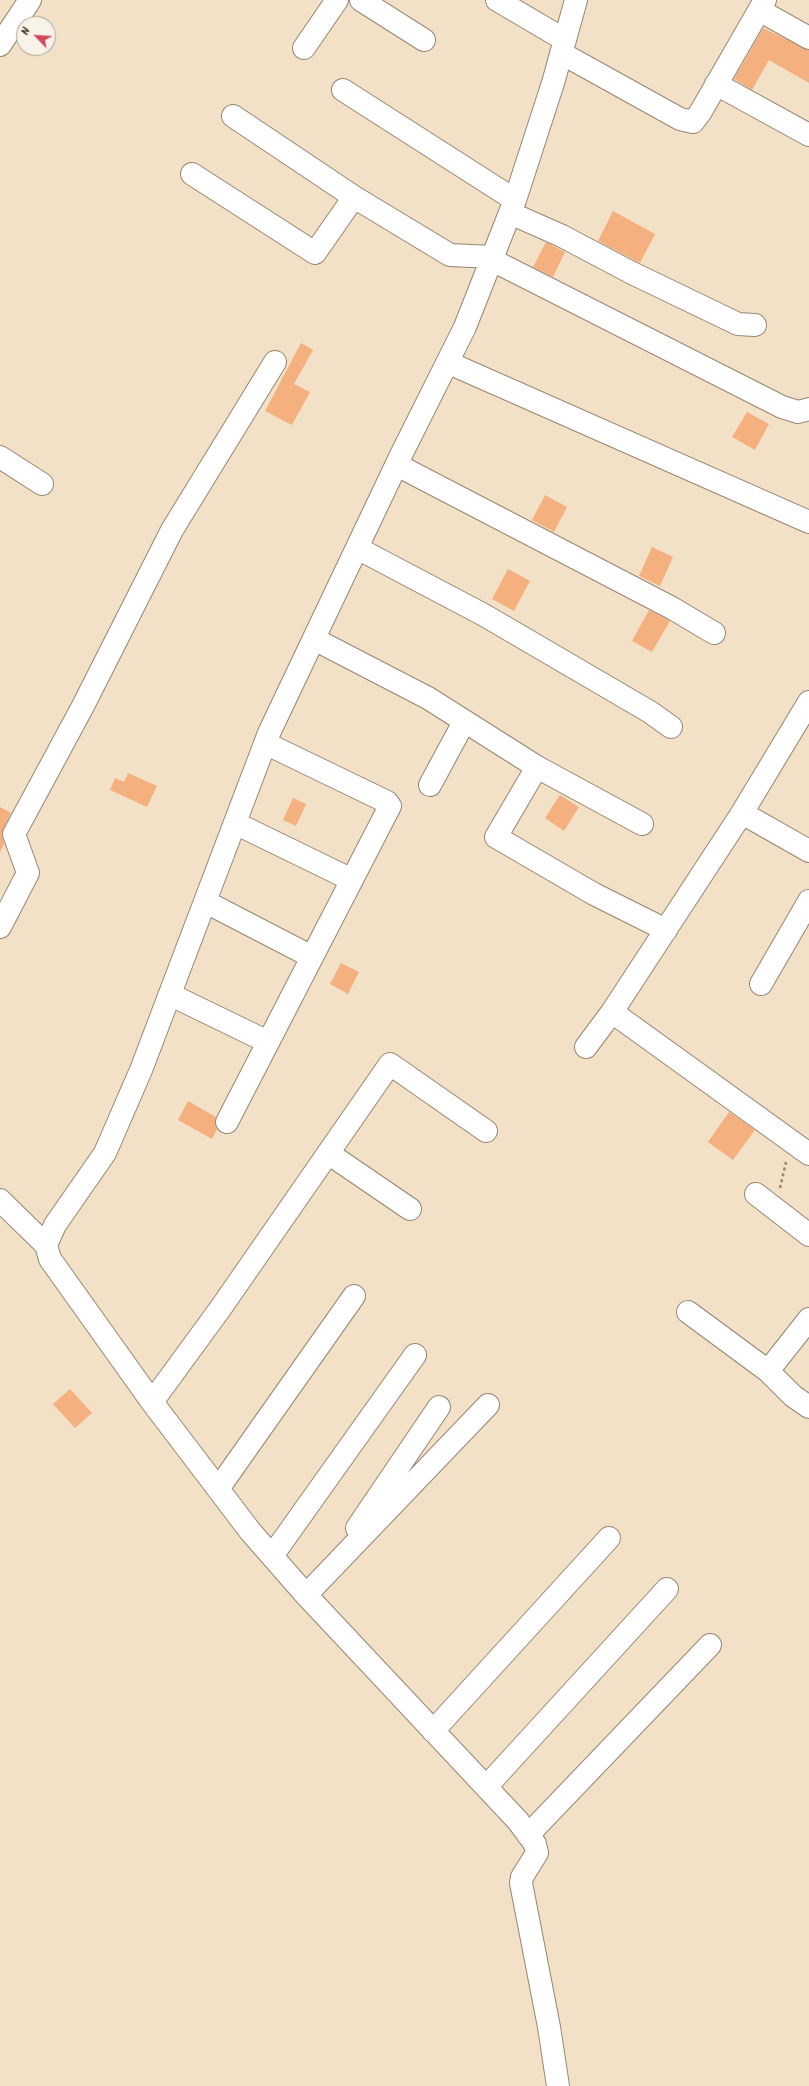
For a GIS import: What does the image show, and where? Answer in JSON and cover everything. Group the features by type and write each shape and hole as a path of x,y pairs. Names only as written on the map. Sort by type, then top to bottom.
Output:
{"street":[{"path":"0,45 30,0"},
{"path":"304,48 337,0"},
{"path":"361,0 391,8 424,40"},
{"path":"497,0 563,47 680,120 693,122 700,114 762,5 809,38"},
{"path":"46,1245 55,1225 105,1153 142,1070 206,902 234,822 265,743 397,465 449,363 512,206 563,47 576,0"},
{"path":"716,84 809,135"},
{"path":"343,90 512,206 562,236 630,272 738,324 755,325"},
{"path":"232,116 354,197 450,255 492,258 782,407 798,412 809,409"},
{"path":"192,174 315,253 354,197"},
{"path":"0,927 28,873 14,834 83,706 172,530 275,362"},
{"path":"449,363 809,522"},
{"path":"0,457 42,484"},
{"path":"397,465 672,608 714,633"},
{"path":"357,548 484,615 650,712 671,727"},
{"path":"314,639 428,698 537,767 642,824"},
{"path":"586,1046 612,1012 742,813 809,702"},
{"path":"430,785 464,722"},
{"path":"227,1122 390,806 389,803 265,743"},
{"path":"537,767 496,837 594,894 666,930"},
{"path":"742,813 809,851"},
{"path":"234,822 352,880"},
{"path":"761,984 809,901"},
{"path":"206,902 312,957"},
{"path":"171,995 268,1042"},
{"path":"612,1012 801,1148"},
{"path":"152,1402 220,1309 390,1064 486,1131"},
{"path":"328,1153 410,1209"},
{"path":"756,1194 809,1235"},
{"path":"0,1200 46,1245 50,1259 152,1402 218,1489 272,1556 306,1595 486,1787 535,1844 537,1853 525,1871 521,1883 549,2027 558,2086"},
{"path":"218,1489 354,1296"},
{"path":"688,1312 768,1371 793,1396 809,1407"},
{"path":"768,1371 809,1319"},
{"path":"272,1556 414,1355"},
{"path":"306,1595 488,1405"},
{"path":"354,1545 358,1525 439,1406"},
{"path":"433,1731 609,1538"},
{"path":"486,1787 667,1589"},
{"path":"528,1835 710,1645"}],"path":[{"path":"779,1212 780,1181 801,1148"}],"building":[{"path":"763,28 809,50 809,83 769,60 752,90 734,79"},
{"path":"613,211 655,234 640,263 598,241"},
{"path":"546,242 565,252 553,277 533,267"},
{"path":"301,343 313,350 294,384 310,392 292,425 265,411"},
{"path":"747,412 769,424 755,450 732,437"},
{"path":"545,495 567,507 554,532 532,520"},
{"path":"652,547 673,557 660,586 639,576"},
{"path":"508,569 530,581 514,611 492,599"},
{"path":"649,610 670,621 652,652 632,641"},
{"path":"128,773 157,786 147,807 110,790 115,778 124,782"},
{"path":"560,795 579,807 564,831 545,818"},
{"path":"293,798 306,804 296,826 283,820"},
{"path":"0,807 11,813 2,833 4,844 0,852"},
{"path":"341,963 359,972 348,994 330,984"},
{"path":"188,1101 216,1117 215,1123 217,1129 212,1139 178,1120"},
{"path":"729,1112 755,1130 733,1160 708,1142"},
{"path":"70,1389 92,1413 75,1428 53,1404"}]}
